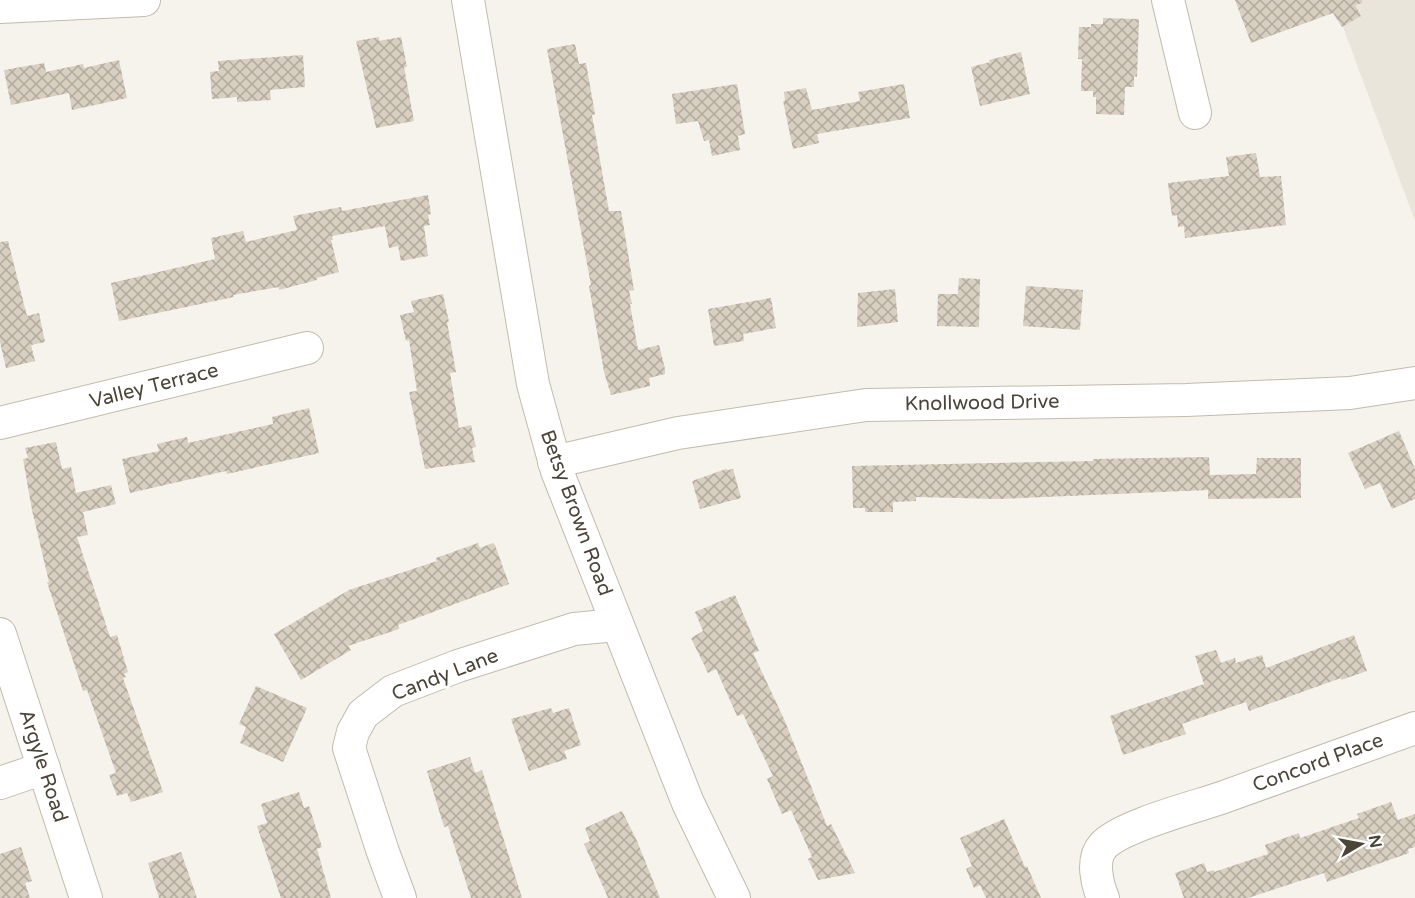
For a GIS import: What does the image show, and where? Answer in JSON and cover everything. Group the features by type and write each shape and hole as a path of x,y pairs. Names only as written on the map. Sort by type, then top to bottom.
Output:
{"street":[{"path":"0,7 144,0"},
{"name":"Betsy Brown Road","path":"468,0 533,384 554,462 616,625 688,803 734,898"},
{"path":"1168,0 1196,113"},
{"name":"Valley Terrace","path":"0,423 307,348"},
{"name":"Knollwood Drive","path":"554,462 678,433 866,405 1198,400 1350,393 1415,383"},
{"name":"Candy Lane","path":"400,898 349,747 353,732 363,714 393,691 458,666 574,629 616,625"},
{"name":"Argyle Road","path":"0,634 86,898"},
{"name":"Concord Place","path":"1103,898 1097,884 1097,859 1102,846 1136,826 1415,728"},
{"path":"0,783 44,768"}],"shaded area":[{"path":"1333,0 1415,0 1415,221"}],"building":[{"path":"1235,0 1362,0 1362,3 1355,5 1361,16 1342,27 1333,13 1251,43"},
{"path":"1103,18 1139,19 1137,77 1134,76 1134,87 1125,87 1124,115 1096,114 1096,97 1093,97 1093,91 1081,91 1082,59 1078,59 1079,27 1103,24"},
{"path":"379,37 379,41 401,37 414,121 376,128 356,41"},
{"path":"575,44 579,64 586,63 595,114 592,115 609,211 621,211 634,290 629,291 638,350 659,345 665,369 665,374 649,378 650,386 611,395 604,372 589,286 591,285 547,49"},
{"path":"1021,52 1030,94 980,106 971,67"},
{"path":"303,55 305,87 270,90 271,100 237,102 237,97 212,99 210,72 219,71 218,61"},
{"path":"119,60 127,98 72,110 69,93 11,105 4,70 44,63 46,72 83,64 84,68"},
{"path":"737,84 745,134 738,136 740,150 712,156 709,140 704,141 698,121 676,124 672,94"},
{"path":"904,84 910,118 817,134 819,143 793,149 783,101 785,101 784,92 806,88 812,110 860,101 858,92"},
{"path":"1256,153 1260,177 1281,176 1286,225 1185,238 1184,226 1178,227 1177,215 1172,216 1168,183 1229,176 1226,157"},
{"path":"428,195 430,225 424,226 428,256 401,261 398,246 389,248 385,226 332,236 339,272 279,290 279,287 233,295 234,297 119,321 111,283 215,259 211,238 243,231 246,242 297,230 293,216 341,207 342,211"},
{"path":"8,241 27,316 39,313 45,342 31,345 35,361 6,368 0,342 0,242"},
{"path":"959,278 980,279 979,327 937,326 938,294 958,294"},
{"path":"1026,286 1083,290 1080,330 1023,326"},
{"path":"895,289 898,322 857,327 858,293"},
{"path":"443,294 456,372 450,373 459,428 471,425 476,447 472,448 475,462 425,469 409,392 417,391 409,340 406,341 400,315 414,312 411,301"},
{"path":"771,298 776,328 743,334 744,341 714,346 708,309"},
{"path":"309,408 319,453 130,493 122,459 159,451 157,444 187,437 188,443 273,424 272,417"},
{"path":"1399,431 1415,469 1415,499 1392,509 1380,483 1365,489 1348,453"},
{"path":"56,442 62,469 71,467 76,493 111,485 116,504 83,512 88,535 77,537 110,637 117,635 128,672 123,678 163,792 131,802 127,793 117,796 109,775 116,773 87,690 83,691 47,582 49,582 32,510 23,459 28,458 25,448"},
{"path":"1209,457 1210,475 1256,474 1257,458 1301,458 1301,498 1208,499 1208,490 998,499 916,497 916,501 893,502 893,512 865,512 865,508 853,508 852,466"},
{"path":"726,469 733,469 741,498 700,509 692,481"},
{"path":"478,543 480,548 493,543 495,545 509,584 398,625 399,629 348,646 351,650 301,680 274,634 349,590 437,561 436,558"},
{"path":"735,595 759,651 753,653 784,719 827,826 831,824 855,873 818,880 808,859 812,857 791,810 782,814 767,779 773,776 743,714 737,716 716,669 708,673 691,638 703,631 695,612"},
{"path":"1354,635 1367,671 1249,711 1246,702 1182,724 1186,734 1123,755 1110,716 1204,684 1195,656 1216,650 1221,663 1235,658 1236,663 1262,655 1266,668"},
{"path":"256,686 307,708 283,762 240,743 246,727 239,724"},
{"path":"551,708 553,713 569,708 581,745 564,751 567,759 529,771 511,719"},
{"path":"470,757 475,773 482,770 522,898 471,898 448,826 444,827 427,771"},
{"path":"299,792 304,808 309,806 322,847 317,849 331,898 281,898 257,826 267,823 261,804"},
{"path":"1391,802 1398,820 1415,814 1415,847 1408,849 1409,853 1327,882 1324,873 1248,898 1184,898 1175,873 1204,863 1207,872 1214,870 1214,872 1268,854 1265,845 1299,833 1300,838 1359,818 1357,814"},
{"path":"622,811 660,898 608,898 584,844 590,841 585,828"},
{"path":"1004,819 1041,898 986,898 980,885 974,888 966,869 972,866 960,838"},
{"path":"21,847 32,881 25,883 30,898 0,898 0,854"},
{"path":"181,852 197,898 159,898 148,863"}]}
